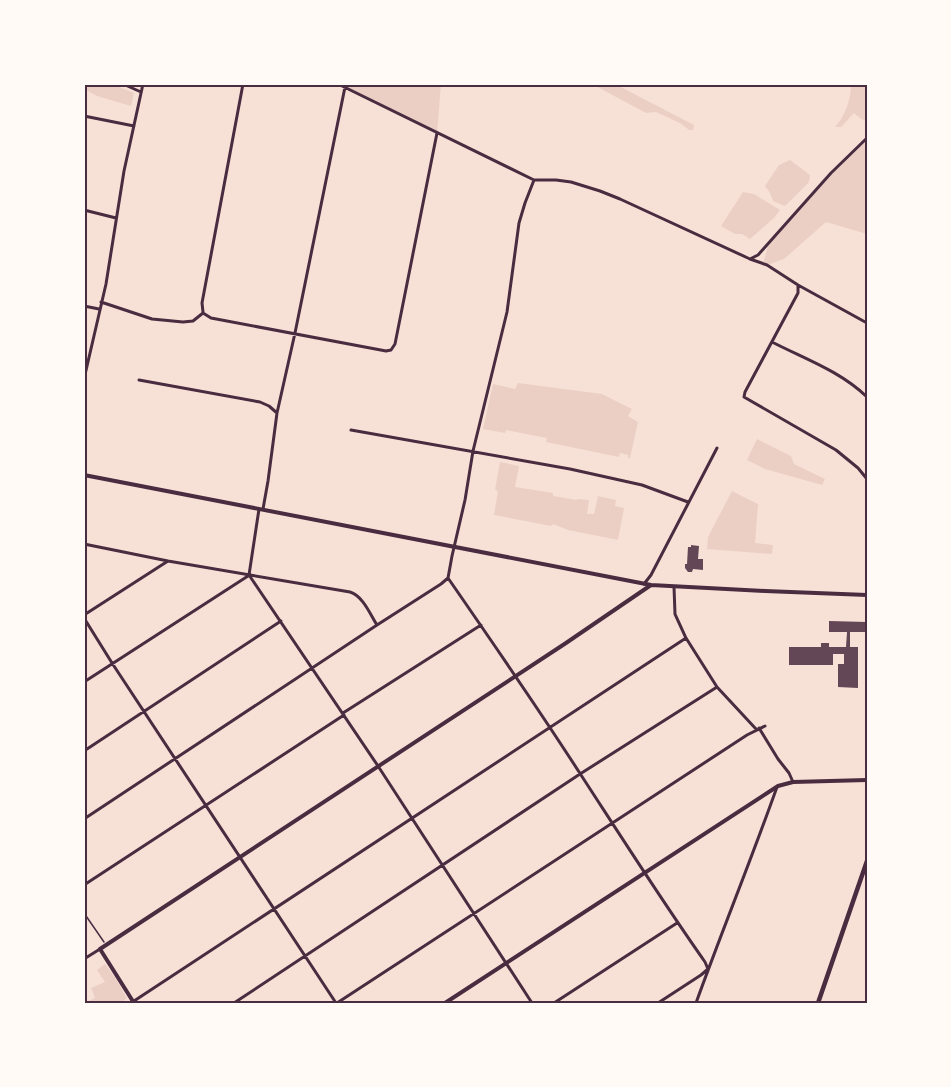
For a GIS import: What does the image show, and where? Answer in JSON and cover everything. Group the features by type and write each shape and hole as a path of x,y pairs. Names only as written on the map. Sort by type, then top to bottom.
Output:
{"main road":[{"path":"818,1003 867,861"}],"street":[{"path":"123,84 141,92"},
{"path":"84,379 109,265 143,84"},
{"path":"203,313 202,303 243,84"},
{"path":"338,84 534,180 571,182 600,191 767,265 867,323"},
{"path":"345,87 277,413 268,481 249,575 378,766 532,1003"},
{"path":"84,116 134,126"},
{"path":"203,313 211,318 386,351 391,350 395,344 437,133"},
{"path":"750,259 758,255 831,173 867,138"},
{"path":"84,819 448,578 465,500 472,451 507,312 519,223 534,180"},
{"path":"84,210 116,218"},
{"path":"798,285 798,292 744,397 836,450 858,468 867,479"},
{"path":"101,302 152,319 193,321 203,313"},
{"path":"84,306 99,309"},
{"path":"772,342 842,377 867,397"},
{"path":"139,380 260,402 268,405 277,413"},
{"path":"351,430 570,469 642,485 688,502"},
{"path":"644,584 651,575 717,448"},
{"path":"84,475 644,584 867,595"},
{"path":"84,544 355,594 377,625"},
{"path":"168,561 84,617 336,1003 611,823 765,726"},
{"path":"84,682 249,575"},
{"path":"448,578 708,969"},
{"path":"84,959 651,585"},
{"path":"674,587 675,614 686,638 717,687 758,729 793,782"},
{"path":"84,751 281,621"},
{"path":"84,885 481,625"},
{"path":"99,949 134,1002 686,638"},
{"path":"234,1003 580,774 717,687"},
{"path":"445,1003 778,786 793,782 867,780"},
{"path":"696,1003 778,786"},
{"path":"554,1003 678,923"},
{"path":"658,1003 708,969"}],"path":[{"path":"84,913 106,945"}],"shaded area":[{"path":"84,84 111,84 134,93 131,106 97,96 84,89"},
{"path":"338,84 441,84 437,133"},
{"path":"592,84 615,84 694,125 693,130 656,112 646,113"},
{"path":"851,84 866,84 867,121 854,113 841,127 835,127 847,107"},
{"path":"867,140 867,234 826,222 784,259 762,267 768,246 830,176"},
{"path":"790,160 810,175 809,182 785,206 773,201 765,186 779,165"},
{"path":"743,192 754,194 780,210 750,239 721,226"},
{"path":"518,383 602,394 632,409 628,416 638,422 630,458 620,453 619,457 546,442 547,438 506,430 505,433 483,429 493,384 515,389"},
{"path":"757,439 791,456 794,464 825,479 822,485 765,469 747,460"},
{"path":"500,462 519,466 515,487 553,493 553,496 589,500 587,514 594,514 598,496 616,500 615,506 624,508 618,540 568,530 553,524 551,526 494,515 498,491 495,490"},
{"path":"732,491 758,504 755,543 773,545 772,554 707,549 708,537"},
{"path":"105,964 127,998 121,1003 84,1003 95,998 91,988 105,982 97,970"}],"building":[{"path":"699,546 698,559 703,559 703,570 693,569 692,572 688,572 685,568 688,547"},
{"path":"829,621 867,622 867,632 850,632 850,647 858,647 858,688 838,687 838,664 844,664 844,654 833,654 833,665 789,665 789,647 821,647 821,643 829,643 829,647 846,647 847,632 829,632"}]}
